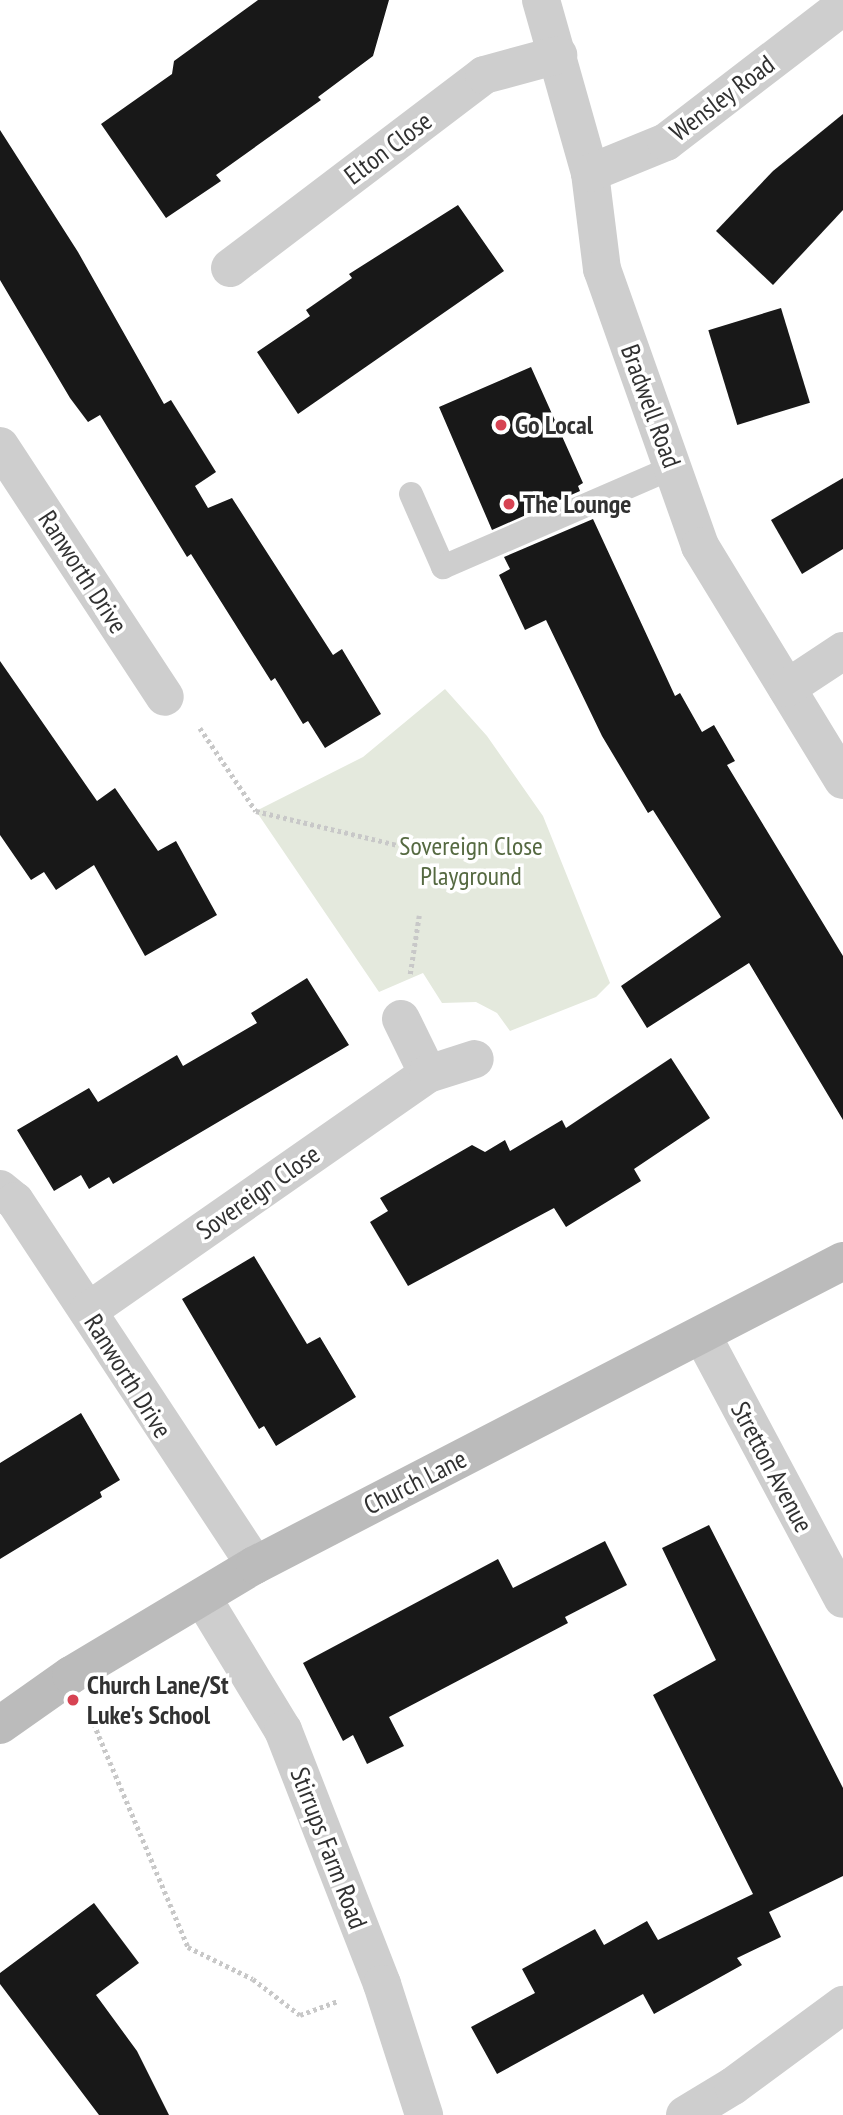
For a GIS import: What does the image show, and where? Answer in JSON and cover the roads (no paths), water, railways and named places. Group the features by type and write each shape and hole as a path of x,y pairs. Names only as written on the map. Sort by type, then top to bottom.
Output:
{"main road":[{"name":"Church Lane","path":"0,1725 71,1675 255,1565 843,1261"}],"street":[{"name":"Bradwell Road","path":"541,0 590,173 602,269 700,546 843,780"},
{"name":"Wensley Road","path":"590,173 666,142 843,6"},
{"name":"Elton Close","path":"230,268 484,75 558,55"},
{"name":"Ranworth Drive","path":"0,446 165,697"},
{"path":"787,688 843,650"},
{"path":"401,1019 428,1074"},
{"name":"Sovereign Close","path":"88,1311 428,1074 475,1059"},
{"name":"Ranworth Drive","path":"0,1189 15,1201 255,1565"},
{"name":"Stretton Avenue","path":"702,1335 843,1599"},
{"name":"Stirrups Farm Road","path":"202,1597 283,1730 382,1984 424,2115"},
{"path":"685,2115 733,2086 843,2005"}],"lane":[{"path":"411,494 443,567 672,468"}],"place":[{"name":"Go Local","path":"501,425"},
{"name":"The Lounge","path":"509,504"},
{"name":"Church Lane/St Luke's School","path":"73,1700"}],"park label":[{"name":"Sovereign Close Playground","path":"471,861"}]}
